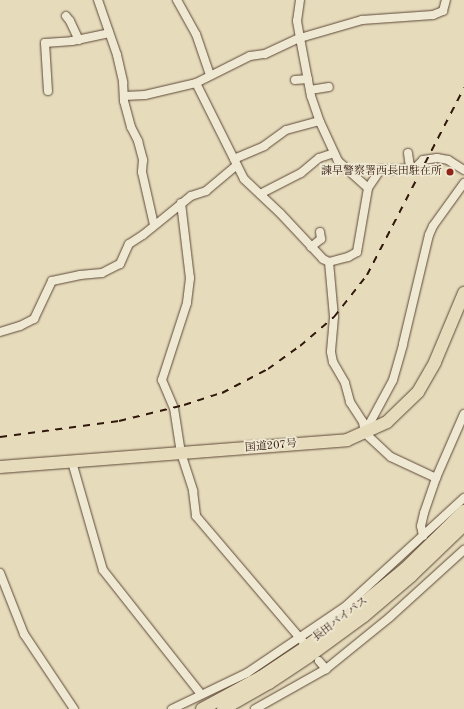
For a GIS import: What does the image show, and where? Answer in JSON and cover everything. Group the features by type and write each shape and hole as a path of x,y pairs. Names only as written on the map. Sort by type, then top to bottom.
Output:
{"highway":[{"name":"国道207号","path":"0,467 347,440 387,422 418,392 435,362 464,293"},
{"name":"長田バイパス","path":"202,709 261,677 303,649 356,610 406,569 464,511"},
{"name":"長田バイパス","path":"223,709 302,661 364,616 410,576 464,525"}],"street":[{"path":"98,0 117,55 131,127 138,141 143,160 142,172 154,225"},
{"path":"177,0 196,34 210,75"},
{"path":"300,0 297,21 310,90 319,121 338,162 368,188"},
{"path":"124,96 145,95 196,83 250,56 265,54 300,38 362,20 432,15 443,11 446,0"},
{"path":"66,16 70,20 80,40"},
{"path":"48,91 45,42 80,40 109,33"},
{"path":"295,80 308,79"},
{"path":"196,83 244,179 323,260 329,262 348,257 358,252 368,188 380,170 410,167 415,168 423,160 437,158 448,160 464,170"},
{"path":"310,90 329,87"},
{"path":"0,332 20,326 34,319 52,281 80,275 102,273 120,264 129,244 191,196 206,191 235,162 264,146 286,130 319,121"},
{"path":"260,194 301,173 320,158 334,153"},
{"path":"408,153 410,167"},
{"path":"365,433 393,380 431,231 464,183"},
{"path":"181,203 190,278 187,303 162,380 174,408 182,453 193,491 196,516 302,640"},
{"path":"311,247 321,239 320,232"},
{"path":"329,262 334,317 331,352 333,362 345,383 350,402 363,422 365,433 391,457 436,478"},
{"path":"423,536 421,526 436,478 464,414"},
{"path":"72,462 103,570 202,694"},
{"path":"172,709 247,673 302,640 346,606 464,498"},
{"path":"255,709 326,669 390,617 464,550"},
{"path":"0,573 24,634 74,709"},
{"path":"319,660 326,669"}],"railway":[{"path":"0,437 119,421 184,405 222,393 268,369 300,346 334,317 367,275 464,88"}],"place":[{"name":"諫早警察署西長田駐在所","path":"450,172"}]}
